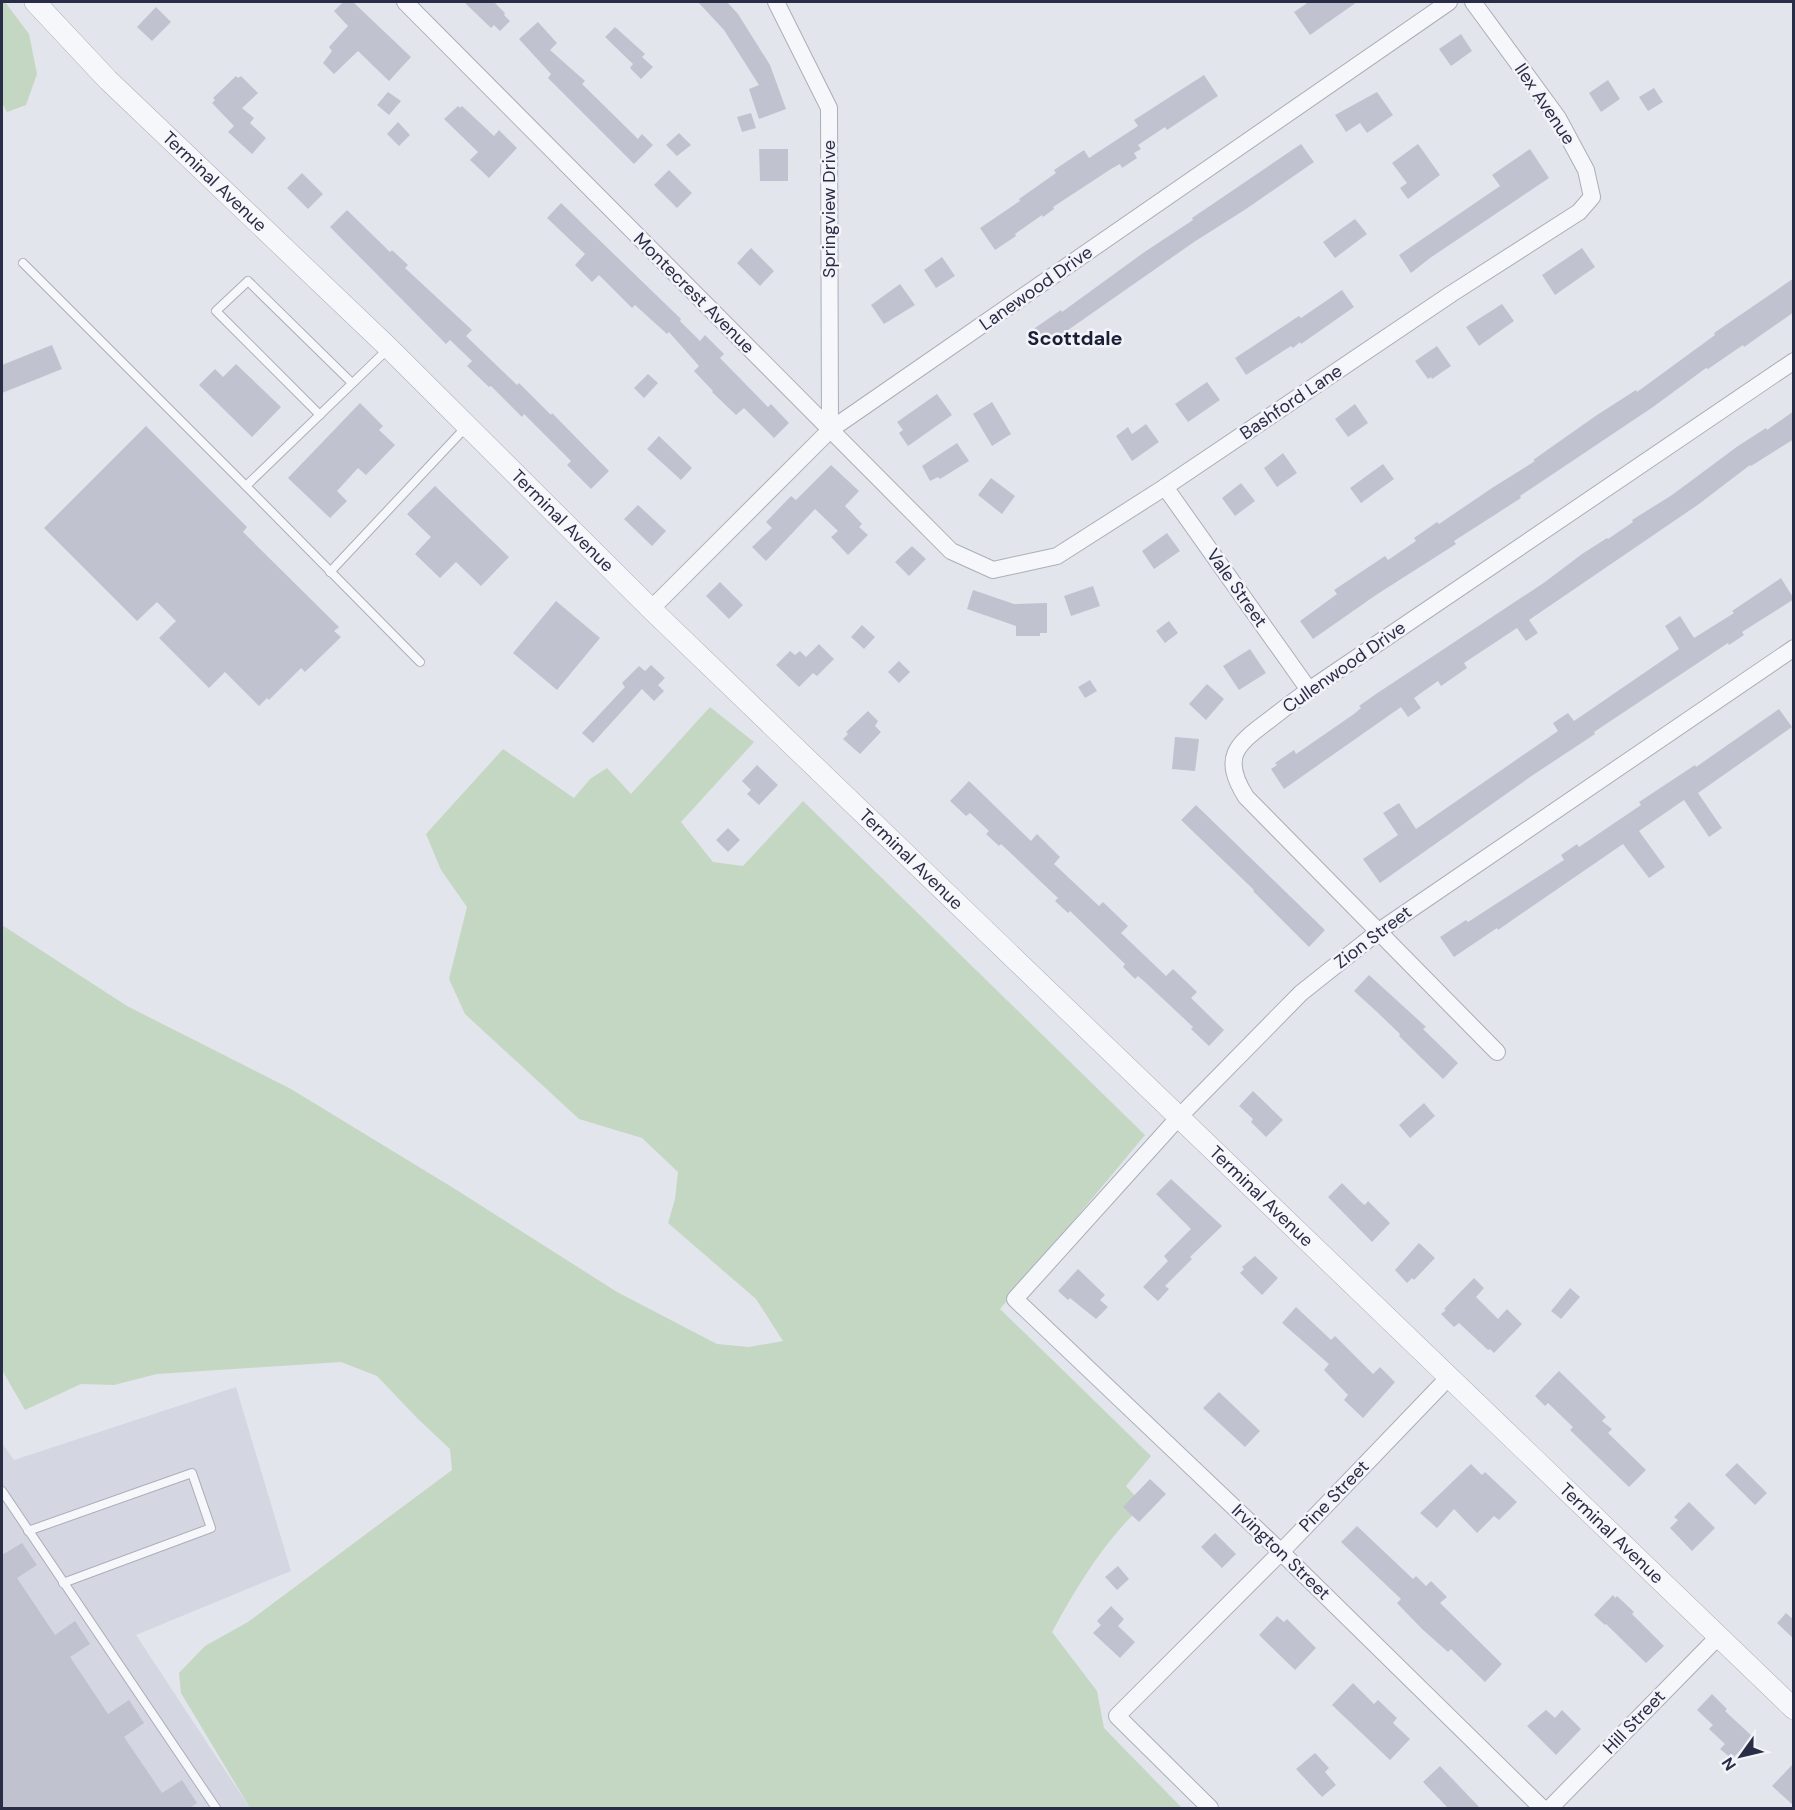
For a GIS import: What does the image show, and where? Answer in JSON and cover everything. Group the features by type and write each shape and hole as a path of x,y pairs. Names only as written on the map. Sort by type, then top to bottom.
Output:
{"street":[{"name":"Terminal Avenue","path":"35,2 108,80 389,348 651,609 1794,1709"},
{"name":"Montecrest Avenue","path":"405,2 951,551 993,570"},
{"name":"Springview Drive","path":"776,2 829,108 830,430"},
{"name":"Lanewood Drive","path":"651,609 830,430 1449,2"},
{"name":"Ilex Avenue","path":"1473,2 1558,118 1586,171 1592,197 1579,212"},
{"name":"Bashford Lane","path":"993,570 1057,556 1165,487 1450,294 1579,212"},
{"name":"Cullenwood Drive","path":"1497,1052 1246,796 1236,782 1233,767 1235,753 1242,740 1309,690 1794,361"},
{"name":"Vale Street","path":"1165,487 1309,690"},
{"name":"Zion Street","path":"1015,1299 1179,1117 1301,993 1379,931 1794,648"},
{"name":"Irvington Street","path":"1015,1299 1281,1551 1542,1809"},
{"name":"Pine Street","path":"1210,1809 1117,1716 1449,1377"},
{"name":"Hill Street","path":"1550,1809 1719,1636"}],"lane":[{"path":"23,263 420,662"},
{"path":"320,415 216,311 248,281 352,383"},
{"path":"246,486 389,348"},
{"path":"330,572 467,425"},
{"path":"28,1531 192,1473 211,1528 63,1583"},
{"path":"2,1491 216,1809"}],"shaded area":[{"path":"236,1387 291,1571 136,1635 250,1808 2,1808 2,1443 14,1460"}],"green space":[{"path":"2,2 5,2 29,34 37,74 26,105 7,112 2,103"},
{"path":"710,707 754,742 681,822 713,862 743,866 803,801 1145,1135 1000,1309 1151,1456 1126,1486 1143,1505 1104,1548 1052,1632 1097,1691 1104,1728 1182,1808 250,1808 181,1693 179,1673 205,1646 248,1622 452,1470 450,1449 377,1376 341,1362 157,1374 114,1385 81,1384 25,1410 2,1370 2,925 127,1006 291,1089 455,1189 617,1292 717,1344 749,1347 783,1341 756,1299 668,1223 675,1199 678,1172 642,1138 579,1119 465,1014 449,979 467,907 441,870 426,834 503,749 574,798 590,779 607,768 631,794"}],"building":[{"path":"343,2 353,2 411,57 389,81 358,51 334,74 323,63 332,51 329,47 348,26 334,11"},
{"path":"464,2 494,2 510,21 500,31 494,25 491,28"},
{"path":"698,2 727,2 738,14 770,65 786,109 759,119 749,89 759,85 724,30"},
{"path":"1309,2 1357,2 1310,35 1294,12"},
{"path":"156,7 171,22 152,41 137,27"},
{"path":"538,22 557,43 550,50 585,81 582,84 638,139 642,134 653,145 634,164 548,78 551,74 519,39"},
{"path":"615,27 645,54 642,57 653,67 641,79 630,68 633,64 605,37"},
{"path":"1461,34 1472,51 1451,66 1439,49"},
{"path":"1204,75 1218,96 1167,130 1165,127 1138,145 1141,149 1134,153 1137,158 1122,168 1120,164 1111,169 1053,207 1054,209 1043,217 1042,215 995,250 980,228 1056,173 1054,170 1084,150 1089,158 1138,126 1134,120"},
{"path":"236,76 238,78 241,76 258,93 242,108 254,118 250,123 266,138 252,154 228,132 234,126 212,103 215,100 213,98"},
{"path":"1608,80 1620,99 1601,112 1589,93"},
{"path":"1654,88 1663,102 1648,111 1639,97"},
{"path":"388,92 401,101 389,115 377,105"},
{"path":"1377,92 1393,115 1367,133 1360,123 1346,132 1335,115"},
{"path":"458,106 460,108 462,106 494,136 499,130 517,148 489,178 470,160 478,152 444,119"},
{"path":"751,113 756,128 742,132 737,117"},
{"path":"398,122 410,135 399,146 387,134"},
{"path":"679,133 691,145 677,156 666,145"},
{"path":"1301,144 1314,162 1048,344 1044,339 1040,342 1032,330 1061,310 1062,312 1193,220 1192,218"},
{"path":"1418,144 1440,175 1408,199 1400,188 1407,183 1392,163"},
{"path":"759,149 788,149 788,181 760,181"},
{"path":"1530,149 1549,178 1411,273 1399,255 1500,186 1492,175"},
{"path":"669,170 692,193 677,208 654,185"},
{"path":"302,173 323,194 308,209 287,188"},
{"path":"561,203 681,319 680,321 700,341 705,335 724,354 720,358 768,407 771,404 789,423 774,438 744,408 736,415 712,392 694,371 699,366 669,332 667,334 635,305 632,308 599,275 592,282 575,265 585,254 547,218"},
{"path":"347,210 390,252 392,250 408,265 405,268 472,330 466,336 517,385 519,383 551,415 552,413 609,471 591,489 567,465 571,461 524,414 522,417 467,366 472,361 450,340 446,344 330,227"},
{"path":"1355,219 1367,234 1335,258 1323,242"},
{"path":"751,248 774,271 760,286 737,263"},
{"path":"1582,248 1595,267 1555,295 1542,275"},
{"path":"942,257 955,276 936,288 924,270"},
{"path":"1794,278 1794,312 1744,347 1743,345 1708,369 1706,368 1653,407 1520,496 1521,498 1454,541 1456,544 1313,639 1300,621 1337,594 1334,590 1385,556 1388,560 1416,541 1414,538 1437,522 1439,524 1535,461 1533,460 1597,415 1636,390 1637,392 1715,335 1714,333"},
{"path":"900,284 915,305 884,324 871,305"},
{"path":"1342,290 1354,307 1301,344 1300,342 1293,348 1291,346 1246,375 1235,358"},
{"path":"1502,304 1514,321 1479,346 1466,327"},
{"path":"52,345 62,369 2,393 2,365"},
{"path":"1437,346 1451,366 1432,379 1431,377 1428,379 1415,361"},
{"path":"236,364 281,407 252,437 199,385 215,369 223,377"},
{"path":"648,374 658,383 644,398 634,388"},
{"path":"1207,382 1220,400 1188,422 1175,404"},
{"path":"937,394 952,415 908,446 899,433 903,430 897,422"},
{"path":"992,402 1011,434 992,446 973,414"},
{"path":"360,403 383,426 379,430 395,445 366,475 358,468 337,491 347,501 330,518 288,478"},
{"path":"1355,404 1368,423 1348,437 1335,419"},
{"path":"1794,411 1794,439 1750,465 1699,504 1529,620 1538,633 1526,641 1517,628 1464,663 1467,668 1441,686 1438,681 1414,698 1421,708 1408,717 1401,707 1284,789 1271,769 1277,765 1275,763 1294,750 1296,754 1354,714 1361,708 1359,706 1376,694 1633,522 1632,520 1672,495 1738,446 1766,428 1767,430"},
{"path":"1146,424 1159,442 1132,461 1116,436 1128,427 1132,434"},
{"path":"146,426 247,527 243,532 339,627 334,631 341,637 305,672 301,668 269,700 267,698 259,706 225,672 209,688 159,638 176,621 157,602 137,621 44,528"},
{"path":"659,436 692,468 681,480 647,449"},
{"path":"957,443 969,461 940,479 938,477 930,481 922,466"},
{"path":"1283,453 1297,473 1277,487 1264,468"},
{"path":"1383,464 1394,479 1361,503 1350,488"},
{"path":"831,465 859,491 845,506 862,524 859,527 868,535 848,555 831,537 838,531 815,509 766,561 752,547 772,528 766,522 791,496 796,500"},
{"path":"991,478 1015,496 1002,514 978,495"},
{"path":"1241,483 1255,501 1235,516 1222,498"},
{"path":"435,486 509,557 481,586 456,562 440,578 415,554 431,537 407,514"},
{"path":"638,505 666,531 652,546 624,519"},
{"path":"1167,533 1180,551 1154,569 1142,551"},
{"path":"912,546 926,559 909,576 895,562"},
{"path":"1781,578 1794,599 1742,632 1744,635 1729,645 1728,643 1594,732 1595,734 1380,883 1363,859 1398,835 1383,813 1399,803 1416,829 1558,731 1553,723 1568,713 1574,721 1679,649 1665,626 1680,616 1694,638 1734,613 1732,611"},
{"path":"720,582 743,605 729,619 706,596"},
{"path":"1093,586 1100,606 1071,616 1064,596"},
{"path":"973,590 1014,604 1047,603 1047,633 1040,633 1040,636 1016,636 1016,626 967,609"},
{"path":"556,601 600,638 557,690 513,653"},
{"path":"1169,621 1178,633 1165,643 1156,631"},
{"path":"862,625 875,637 864,649 851,637"},
{"path":"819,644 834,659 817,676 813,673 799,687 776,665 790,651 795,655 800,651 806,657"},
{"path":"1250,649 1266,673 1239,690 1223,666"},
{"path":"899,661 910,672 899,683 888,672"},
{"path":"651,665 665,678 658,685 664,691 654,701 642,689 593,743 582,733 625,687 622,683 639,666 645,671"},
{"path":"1090,680 1097,691 1085,698 1078,687"},
{"path":"1207,684 1224,699 1206,720 1189,704"},
{"path":"1779,709 1792,727 1698,793 1722,828 1709,837 1684,800 1639,831 1665,867 1649,878 1623,844 1498,930 1497,928 1454,957 1440,937 1466,920 1468,922 1564,860 1561,855 1577,844 1579,847 1641,805 1639,802 1695,765 1696,767"},
{"path":"868,711 878,721 875,726 881,732 860,754 843,739 848,734 846,732"},
{"path":"1175,737 1199,739 1195,771 1172,769"},
{"path":"757,765 778,785 759,805 747,794 751,790 742,781"},
{"path":"969,781 1031,841 1037,834 1060,857 1054,864 1099,906 1103,902 1128,926 1121,933 1166,976 1173,969 1197,992 1191,998 1224,1030 1209,1046 1191,1029 1193,1027 1145,982 1138,976 1135,979 1123,967 1125,964 1070,911 1068,913 1055,901 1058,898 1001,844 999,846 986,834 989,831 970,813 966,816 950,801"},
{"path":"1196,805 1325,930 1309,947 1181,820"},
{"path":"728,828 740,840 728,852 716,840"},
{"path":"1369,975 1426,1027 1423,1029 1458,1063 1443,1079 1354,991"},
{"path":"1253,1091 1283,1120 1266,1137 1251,1122 1253,1119 1239,1106"},
{"path":"1424,1103 1435,1116 1410,1138 1399,1125"},
{"path":"1171,1179 1222,1226 1190,1257 1192,1259 1165,1286 1169,1289 1158,1301 1143,1287 1168,1261 1164,1256 1191,1229 1156,1194"},
{"path":"1342,1183 1362,1203 1365,1205 1368,1201 1390,1223 1372,1242 1328,1197"},
{"path":"1419,1243 1435,1258 1414,1280 1412,1278 1407,1283 1395,1270"},
{"path":"1255,1256 1278,1278 1262,1295 1240,1273 1244,1269 1242,1267"},
{"path":"1078,1269 1105,1295 1100,1300 1108,1307 1096,1319 1058,1291"},
{"path":"1474,1278 1484,1288 1476,1297 1498,1319 1507,1309 1522,1324 1494,1353 1459,1323 1454,1327 1441,1314"},
{"path":"1570,1288 1580,1297 1561,1319 1551,1311"},
{"path":"1296,1307 1331,1340 1335,1336 1373,1374 1380,1367 1395,1382 1363,1418 1344,1400 1348,1395 1324,1370 1329,1364 1282,1323"},
{"path":"1559,1371 1606,1417 1602,1421 1612,1429 1608,1433 1646,1470 1629,1487 1570,1430 1573,1427 1548,1403 1545,1406 1535,1396"},
{"path":"1219,1392 1260,1431 1245,1447 1203,1408"},
{"path":"1737,1463 1767,1493 1755,1505 1725,1475"},
{"path":"1471,1464 1482,1475 1485,1472 1517,1502 1499,1520 1494,1516 1477,1533 1454,1509 1437,1528 1420,1513"},
{"path":"1150,1479 1166,1494 1139,1522 1123,1507"},
{"path":"1689,1502 1715,1528 1692,1551 1670,1528 1678,1520 1674,1517"},
{"path":"1357,1526 1413,1579 1416,1576 1426,1586 1431,1581 1447,1597 1440,1603 1502,1664 1485,1682 1451,1649 1448,1652 1422,1629 1397,1603 1401,1599 1341,1542"},
{"path":"1215,1533 1236,1554 1222,1568 1201,1547"},
{"path":"22,1543 37,1565 17,1578 55,1635 75,1621 90,1644 70,1657 108,1714 129,1700 144,1723 124,1737 162,1793 182,1780 197,1803 188,1809 2,1809 2,1555"},
{"path":"1118,1566 1129,1579 1117,1590 1105,1577"},
{"path":"1613,1595 1634,1612 1632,1614 1664,1646 1646,1663 1594,1615"},
{"path":"1111,1606 1124,1619 1118,1626 1135,1642 1120,1658 1093,1633 1101,1625 1097,1621"},
{"path":"1786,1613 1794,1620 1794,1639 1777,1623"},
{"path":"1277,1616 1284,1622 1287,1619 1316,1648 1295,1670 1259,1635"},
{"path":"1353,1683 1374,1704 1378,1700 1397,1718 1393,1723 1410,1739 1390,1760 1332,1705"},
{"path":"1712,1694 1727,1709 1725,1711 1753,1737 1732,1759 1720,1749 1725,1744 1709,1729 1713,1725 1697,1710"},
{"path":"1546,1710 1555,1718 1562,1710 1581,1729 1556,1755 1527,1726"},
{"path":"1315,1753 1329,1768 1325,1772 1336,1785 1322,1797 1296,1769"},
{"path":"1794,1763 1794,1806 1772,1786"},
{"path":"1440,1766 1481,1809 1449,1809 1423,1782"}],"district":[{"name":"Scottdale","path":"1075,338"}]}
